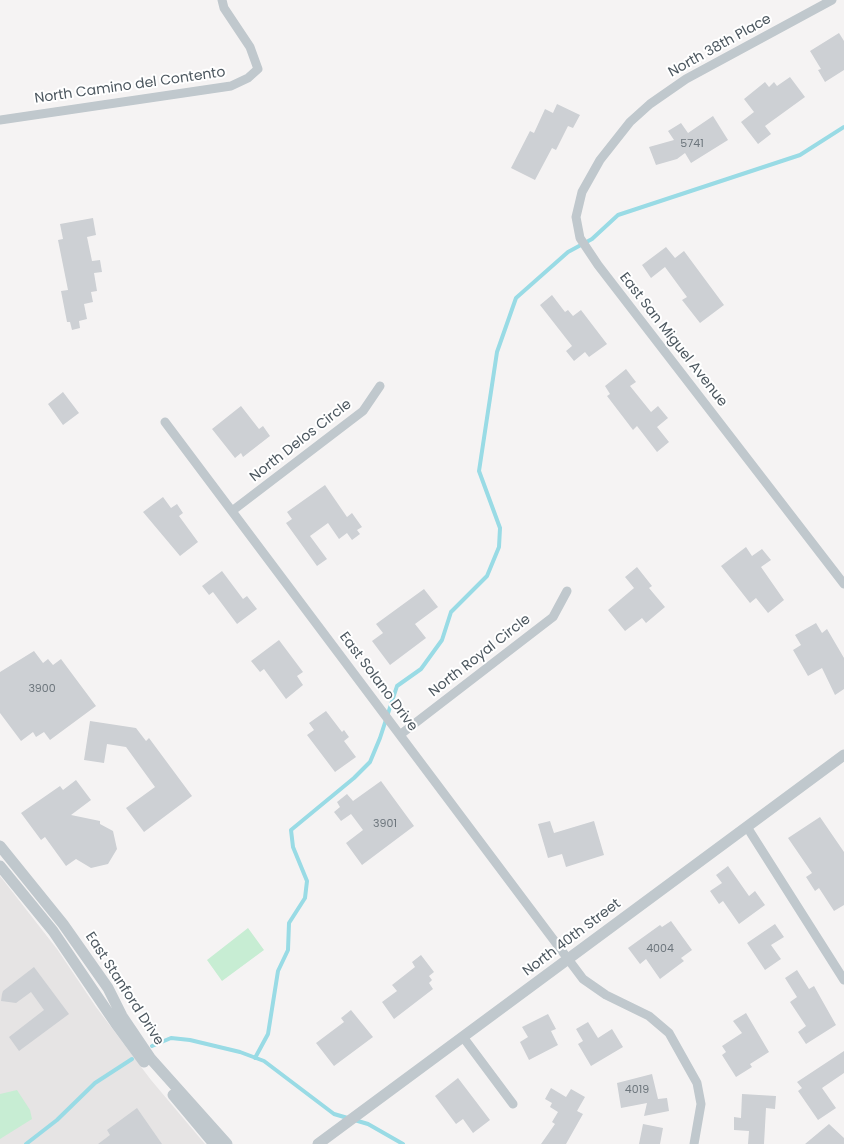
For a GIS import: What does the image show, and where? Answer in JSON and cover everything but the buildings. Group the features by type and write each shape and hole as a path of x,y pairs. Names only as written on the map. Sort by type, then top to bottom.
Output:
{"street":[{"name":"North Camino del Contento","path":"0,120 232,86 248,78 258,68 250,47 224,8 222,0"},
{"name":"North 38th Place","path":"650,104 686,79 832,0"},
{"name":"East San Miguel Avenue","path":"650,104 616,138 588,179 578,206 577,230 580,238 598,266 844,584"},
{"name":"North Delos Circle","path":"232,511 362,411 380,386"},
{"name":"East Solano Drive","path":"165,422 570,959"},
{"name":"North Royal Circle","path":"401,734 553,617 567,591"},
{"name":"North 40th Street","path":"318,1144 844,756"},
{"path":"747,827 844,980"},
{"name":"East Stanford Drive","path":"0,846 64,924 108,988 122,1016 151,1059 227,1144"},
{"name":"East Stanford Drive","path":"0,866 53,932 106,1011 146,1063 214,1144"},
{"path":"570,959 583,979 606,996 649,1016 669,1033 697,1083 701,1104 694,1144"},
{"path":"463,1037 513,1104"}],"shaded area":[{"path":"0,876 57,949 96,1007 151,1080 205,1144 0,1144"}],"green space":[{"path":"248,928 264,950 222,981 207,960"},
{"path":"17,1090 30,1110 32,1119 0,1139 0,1094"}],"waterway":[{"path":"255,1058 268,1034 278,971 288,950 289,923 305,898 307,881 293,847 291,830 354,778 370,762 397,686 421,669 442,640 451,612 487,576 499,547 500,528 479,471 497,352 516,298 568,252 592,239 618,215 800,155 844,127"},
{"path":"152,1046 171,1038 190,1040 240,1052 264,1061 334,1114 368,1124 403,1144"},
{"path":"26,1144 57,1120 95,1083 132,1059"}]}
